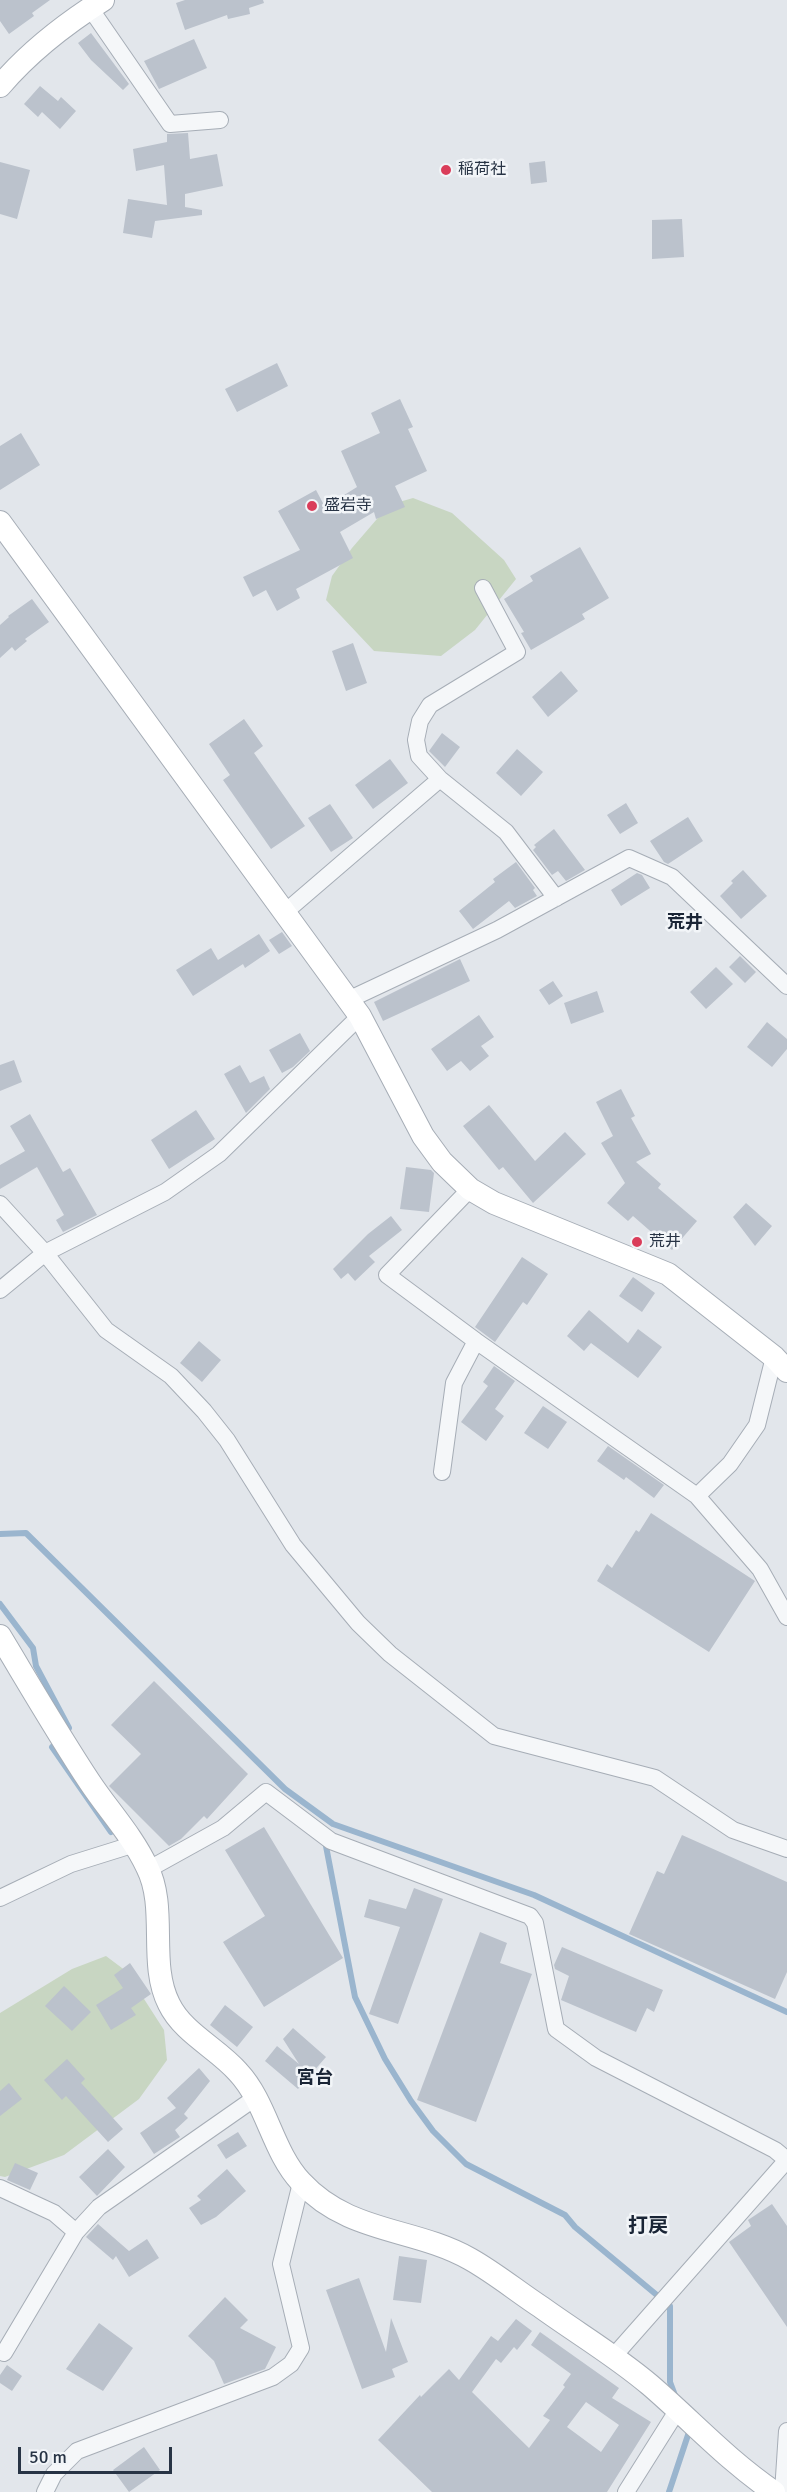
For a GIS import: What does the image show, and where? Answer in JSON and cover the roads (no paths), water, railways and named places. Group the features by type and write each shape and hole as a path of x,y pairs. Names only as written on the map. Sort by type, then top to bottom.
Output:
{"street":[{"path":"0,86 44,42 96,4 170,124 220,120"},
{"path":"0,522 354,1008 423,1136 442,1162 470,1189 494,1203 668,1274 780,1364 757,1425 730,1464 697,1496"},
{"path":"483,588 517,652 430,705 420,720 416,740 420,756 440,779 506,832 556,898"},
{"path":"284,913 440,779"},
{"path":"0,1290 45,1253 165,1192 219,1154 354,1008 629,858 672,877 787,986"},
{"path":"470,1189 387,1275 476,1341 697,1496 760,1569 787,1617"},
{"path":"0,1204 45,1253 106,1329 171,1376 192,1396 227,1440 293,1545 358,1623 390,1654 494,1736 656,1778 733,1830 787,1850"},
{"path":"442,1472 454,1383 476,1341"},
{"path":"0,1636 91,1784 135,1844 149,1869 155,1888 161,1979 169,2004 186,2026 239,2073 255,2098 286,2164 301,2183 324,2204 359,2222 436,2244 470,2260 612,2356 650,2386 746,2472 774,2492"},
{"path":"149,1869 223,1827 266,1792 331,1841 530,1916 535,1923 556,2029 596,2058 775,2150 787,2160 612,2356"},
{"path":"0,1898 71,1864 135,1844"},
{"path":"4,2353 76,2232 99,2207 255,2098"},
{"path":"45,2492 54,2474 77,2451 273,2377 291,2364 301,2348 281,2264 301,2183"},
{"path":"0,2188 54,2213 76,2232"},
{"path":"626,2492 677,2411"},
{"path":"783,2492 787,2432"}],"waterway":[{"path":"0,1534 26,1533 285,1789 333,1824 534,1895 787,2012"},
{"path":"0,1604 33,1648 36,1666 69,1728 64,1734"},
{"path":"57,1742 52,1747 111,1832"},
{"path":"325,1841 355,1997 385,2059 411,2101 433,2131 466,2164 565,2215 575,2227 670,2306 670,2382 676,2398"},
{"path":"669,2492 689,2432 687,2427"}],"place":[{"name":"稲荷社","path":"446,170"},
{"name":"盛岩寺","path":"312,506"},
{"name":"荒井","path":"637,1242"}],"district":[{"name":"荒井","path":"685,923"},
{"name":"宮台","path":"315,2078"},
{"name":"打戻","path":"648,2227"}]}
